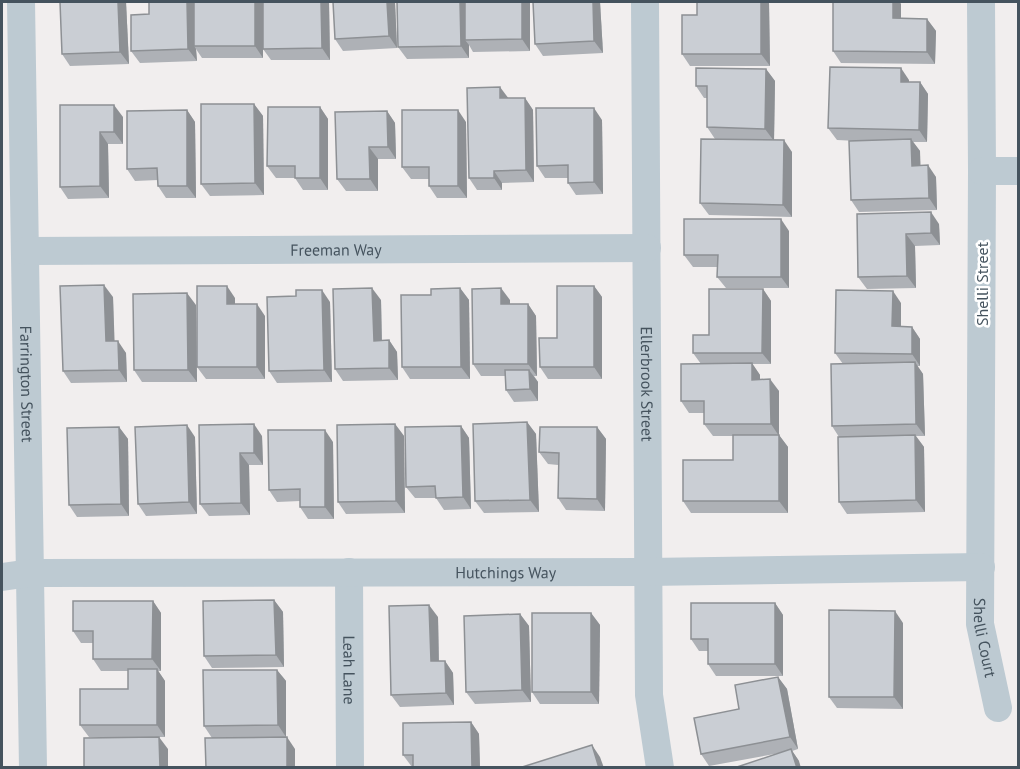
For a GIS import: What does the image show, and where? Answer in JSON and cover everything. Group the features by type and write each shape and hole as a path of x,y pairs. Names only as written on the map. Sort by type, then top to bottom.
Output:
{"street":[{"name":"Farrington Street","path":"21,2 33,768"},
{"name":"Ellerbrook Street","path":"645,2 649,695 660,768"},
{"name":"Shelli Street","path":"981,2 981,567"},
{"path":"982,171 1018,171"},
{"name":"Freeman Way","path":"26,251 646,248"},
{"name":"Hutchings Way","path":"2,577 30,573 648,572 981,567"},
{"name":"Shelli Court","path":"981,567 980,624 998,708"},
{"name":"Leah Lane","path":"349,572 350,768"}],"building":[{"path":"60,2 118,2 120,52 62,54"},
{"path":"149,2 187,2 188,49 131,51 131,15 149,14"},
{"path":"194,2 255,2 255,46 194,46"},
{"path":"263,2 321,2 322,48 263,49"},
{"path":"333,2 387,2 389,36 335,39"},
{"path":"397,2 460,2 461,46 398,47"},
{"path":"465,2 522,2 522,39 465,40"},
{"path":"533,2 593,2 594,41 535,44"},
{"path":"697,2 761,2 761,54 682,54 682,15 697,15"},
{"path":"833,2 893,2 893,18 927,19 927,52 833,51"},
{"path":"830,67 901,68 901,82 920,82 919,130 828,128"},
{"path":"696,68 766,69 765,129 707,127 707,86 696,86"},
{"path":"500,87 500,98 525,98 526,170 494,171 494,178 469,178 467,88"},
{"path":"201,104 254,104 255,183 201,184"},
{"path":"60,105 114,105 114,132 100,132 100,186 60,187"},
{"path":"268,107 320,107 320,178 295,178 295,166 267,166"},
{"path":"536,108 594,108 594,182 568,183 568,165 537,166"},
{"path":"187,110 187,186 158,186 157,168 127,169 127,111"},
{"path":"402,110 458,110 458,186 429,186 429,167 402,167"},
{"path":"387,111 388,147 369,147 370,179 337,179 335,112"},
{"path":"701,139 784,140 783,205 700,203"},
{"path":"911,139 912,166 928,165 929,198 851,200 849,141"},
{"path":"931,212 931,233 906,234 907,276 858,277 857,214"},
{"path":"684,219 781,219 781,277 717,277 718,255 684,255"},
{"path":"104,285 106,341 118,341 119,370 63,371 60,286"},
{"path":"197,286 227,286 227,304 257,304 257,367 197,367"},
{"path":"557,286 594,286 594,367 540,367 539,338 557,338"},
{"path":"372,288 374,341 389,340 389,368 335,369 333,289"},
{"path":"460,288 461,367 402,367 401,295 431,295 431,289"},
{"path":"501,288 501,304 528,304 528,364 473,364 472,289"},
{"path":"709,289 763,289 762,353 693,353 693,335 709,335"},
{"path":"296,290 322,290 324,370 269,371 267,297 296,296"},
{"path":"836,290 893,291 892,326 912,327 912,354 835,353"},
{"path":"187,293 188,370 134,370 133,294"},
{"path":"915,362 916,424 832,426 831,364"},
{"path":"752,363 752,380 770,379 771,424 704,424 704,401 681,401 681,364"},
{"path":"505,370 529,370 530,389 506,390"},
{"path":"527,422 530,500 475,501 473,424"},
{"path":"254,424 254,453 240,453 241,503 200,504 199,425"},
{"path":"395,424 396,501 338,502 337,425"},
{"path":"187,425 189,502 138,504 135,427"},
{"path":"461,426 463,497 436,498 435,486 406,487 405,427"},
{"path":"119,427 121,504 69,505 67,428"},
{"path":"540,427 597,427 597,499 558,498 559,453 539,452"},
{"path":"268,430 325,430 325,507 300,507 300,489 269,490"},
{"path":"733,435 779,435 779,501 683,501 683,460 733,460"},
{"path":"915,435 916,500 839,502 838,437"},
{"path":"274,600 276,655 204,656 203,601"},
{"path":"73,601 153,601 152,659 93,659 93,631 73,631"},
{"path":"691,603 775,603 775,664 708,664 708,639 691,639"},
{"path":"429,605 431,661 445,661 446,693 391,695 389,606"},
{"path":"829,610 895,611 894,697 829,697"},
{"path":"532,613 591,613 591,692 532,692"},
{"path":"520,614 522,690 466,692 464,616"},
{"path":"128,669 157,669 157,725 80,725 80,689 128,689"},
{"path":"203,670 277,670 278,725 204,726"},
{"path":"778,677 790,737 701,754 694,718 739,709 735,685"},
{"path":"471,722 472,768 413,768 413,755 403,755 403,723"},
{"path":"159,737 160,768 84,768 84,738"},
{"path":"287,737 287,768 206,768 205,738"},
{"path":"592,745 599,768 519,768"},
{"path":"791,749 797,768 734,768"}]}
